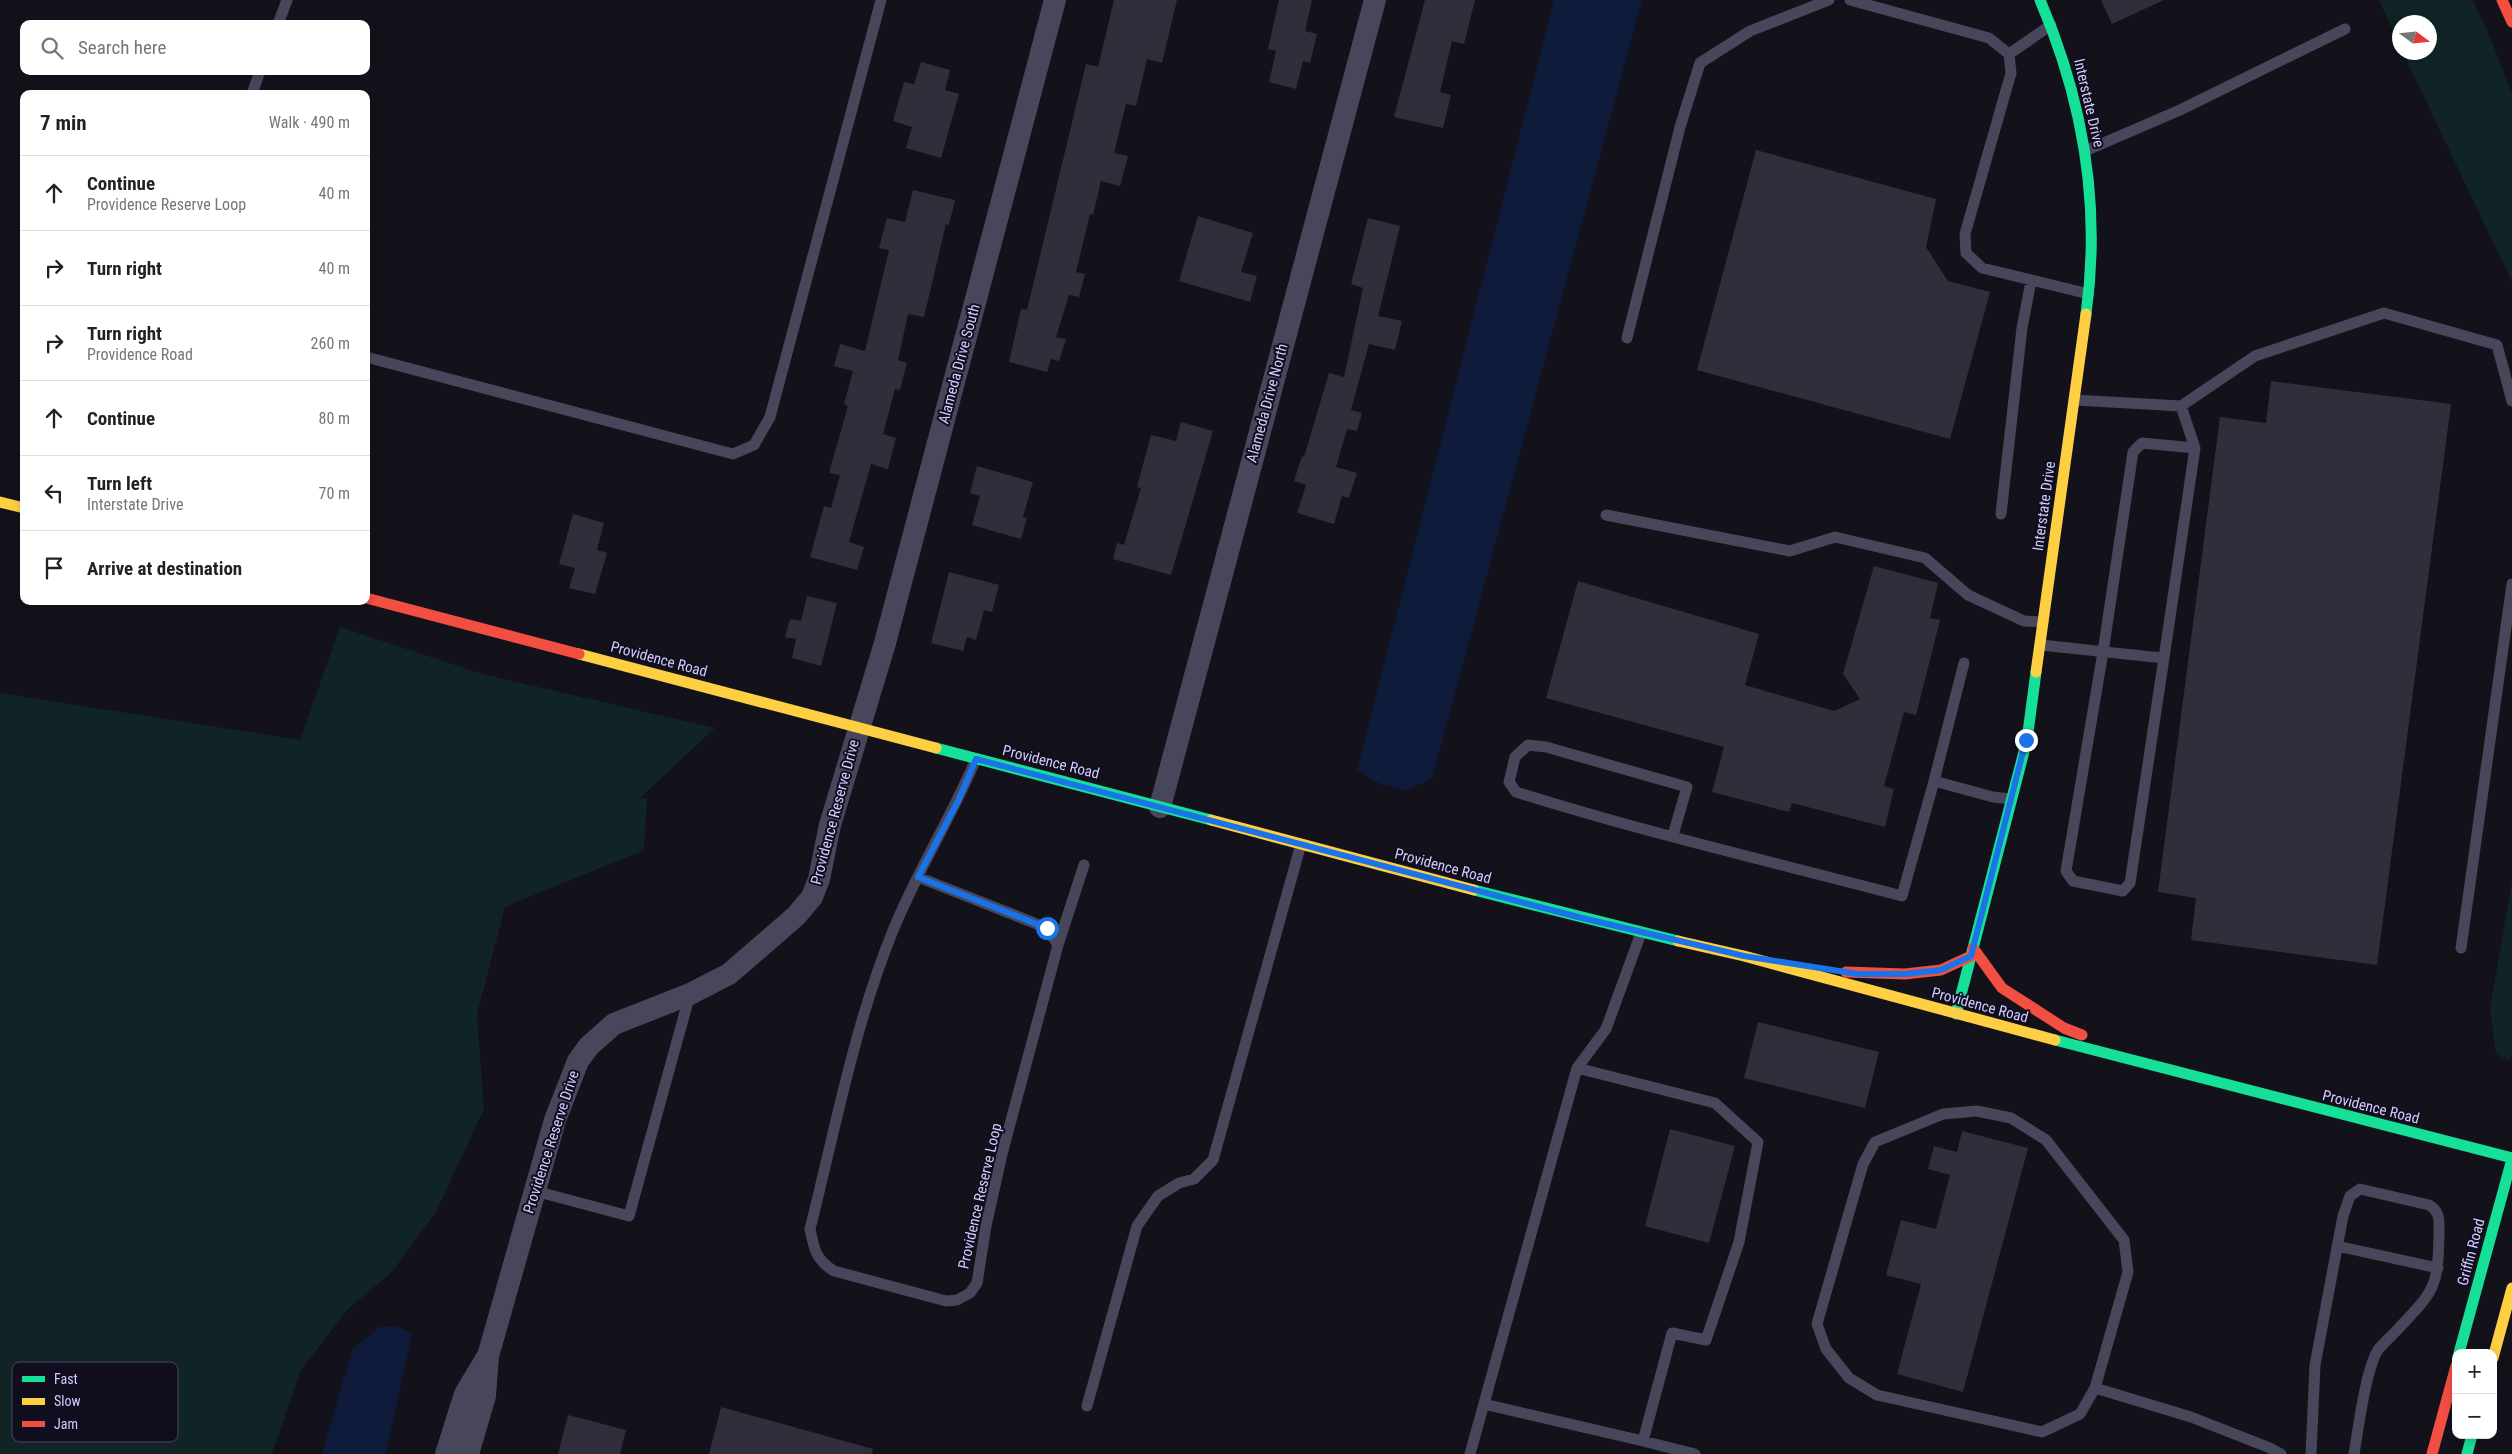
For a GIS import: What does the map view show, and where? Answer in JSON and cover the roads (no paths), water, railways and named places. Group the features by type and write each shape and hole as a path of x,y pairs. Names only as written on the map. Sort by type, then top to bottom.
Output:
{"main road":[{"name":"Interstate Drive","path":"1956,1014 2026,740 2089,294 2092,219 2085,152 2076,102 2051,25 2040,0"},
{"path":"2502,0 2512,22"},
{"path":"0,502 20,507"},
{"name":"Providence Road","path":"370,599 1641,933 1744,956 1956,1014 2512,1159"},
{"path":"1744,956 1858,974 1905,974 1941,970 1972,952 2002,988 2064,1028 2172,1071"},
{"name":"Griffin Road","path":"2460,1349 2512,1159"},
{"path":"2495,1349 2512,1288"},
{"path":"2432,1454 2452,1381"},
{"path":"2467,1454 2471,1439"}],"street":[{"name":"Alameda Drive South","path":"858,726 870,696 885,643 1055,0"},
{"name":"Alameda Drive North","path":"1160,806 1375,0"},
{"name":"Providence Reserve Drive","path":"468,1454 485,1396 488,1356 535,1190 570,1076 583,1054 614,1024 690,994 729,974 796,916 812,897 819,879 830,824 858,726"},
{"name":"Providence Reserve Drive","path":"446,1454 465,1394 488,1356"}],"lane":[{"path":"280,20 287,0"},
{"path":"370,358 734,454 754,445 770,417 881,0"},
{"path":"1627,338 1680,127 1700,63 1750,31 1829,0"},
{"path":"1850,0 1989,38 2009,54 2011,73 1965,234 1966,253 1982,268 2031,282 2089,294"},
{"path":"2009,54 2051,25"},
{"path":"2085,152 2180,110 2345,29"},
{"path":"253,90 259,75"},
{"path":"2001,514 2022,328 2031,282"},
{"path":"2074,400 2181,406 2254,356 2384,313 2496,345 2512,401"},
{"path":"2181,406 2194,448 2130,883 2123,891 2073,880 2066,871 2103,652 2133,452 2142,443 2194,448"},
{"path":"1606,515 1790,551 1835,537 1925,558 1968,595 2024,621 2043,622"},
{"path":"2461,948 2512,584"},
{"path":"2040,645 2164,658"},
{"path":"1673,835 1687,787 1546,747 1528,745 1515,757 1509,782 1516,792 1673,835 1902,896 1964,663"},
{"path":"976,759 959,799 918,877 1047,928 1058,945"},
{"path":"1934,781 1993,797 2012,799"},
{"path":"1087,1406 1137,1226 1158,1196 1179,1183 1194,1178 1214,1160 1301,844"},
{"path":"1058,945 1084,865"},
{"name":"Providence Reserve Loop","path":"918,877 892,932 875,978 810,1229 813,1245 821,1263 834,1271 946,1301 957,1300 970,1293 976,1283 1002,1154 1058,945"},
{"path":"1470,1454 1577,1068 1606,1029 1641,933"},
{"path":"535,1190 629,1216 690,994"},
{"path":"1577,1068 1715,1103 1758,1142 1739,1242 1706,1340 1672,1333 1643,1441"},
{"path":"1977,1111 2012,1118 2046,1140 2124,1240 2128,1272 2096,1388 2080,1414 2042,1432 1877,1395 1849,1378 1826,1349 1817,1324 1863,1164 1875,1142 1943,1114 1977,1111"},
{"path":"2311,1454 2315,1365 2337,1246 2343,1216 2350,1196 2360,1189 2429,1204 2435,1208 2439,1216 2438,1268 2434,1286 2426,1301 2378,1350 2362,1409 2354,1454"},
{"path":"2337,1246 2438,1268"},
{"path":"2096,1388 2191,1417 2281,1454"},
{"path":"1484,1404 1695,1454"}],"water":[{"path":"1554,0 1642,0 1432,779 1403,791 1378,783 1357,770"},
{"path":"395,1326 412,1333 386,1454 322,1454 352,1350 379,1327"}]}
